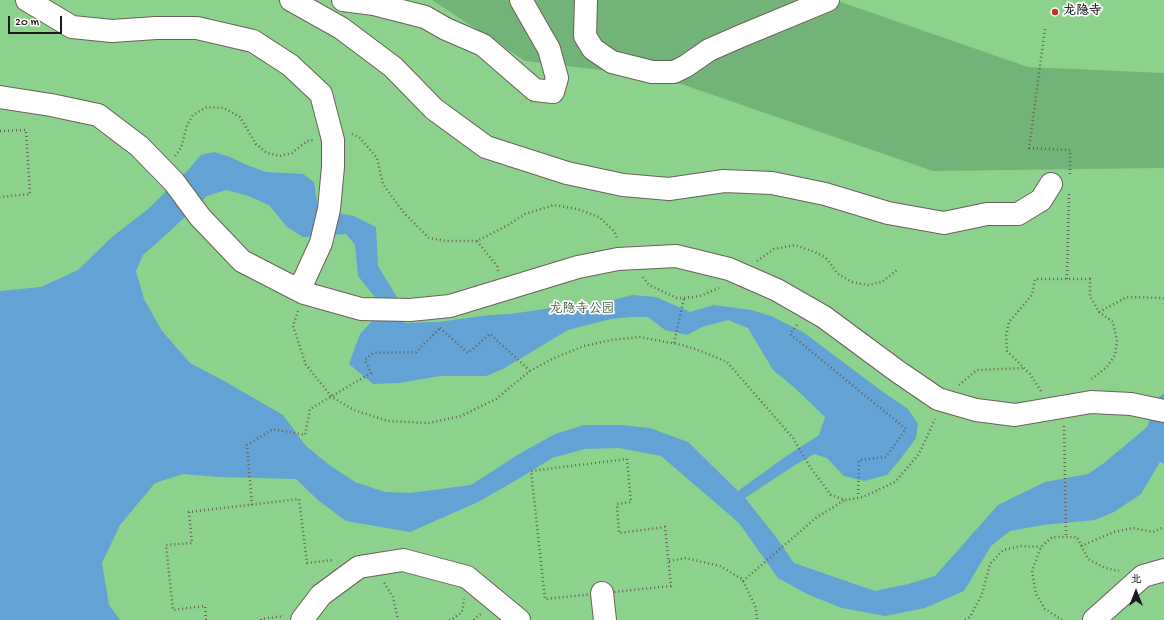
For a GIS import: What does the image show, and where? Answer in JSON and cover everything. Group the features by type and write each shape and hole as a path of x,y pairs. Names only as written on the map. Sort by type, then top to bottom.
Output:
{"street":[{"path":"27,0 72,27 112,31 156,28 197,28 253,41 290,65 321,94 333,140 333,167 329,209 321,243 300,290"},
{"path":"291,0 341,28 393,67 434,109 486,146 567,173 623,185 669,189 724,182 772,183 825,194 888,213 944,223 987,214 1018,214 1063,184"},
{"path":"343,0 374,4 425,17 446,30 483,45 535,90 553,92 557,78 549,49 521,0"},
{"path":"586,0 585,36 593,50 612,62 652,72 674,72 686,66 709,50 828,0"},
{"path":"0,98 51,105 98,115 139,146 169,177 200,217 242,261 300,290 361,309 410,310 450,306 578,268 618,258 676,256 729,269 777,290 824,317 938,400 976,410 1015,415 1091,402 1131,404 1164,411"},
{"path":"305,617 321,595 359,567 403,560 467,577 519,620"},
{"path":"1094,620 1143,576 1164,570"},
{"path":"602,593 605,620"}],"path":[{"path":"1045,29 1028,148 1070,150 1063,184 1067,279"},
{"path":"169,177 181,148 187,125 193,115 207,107 224,108 240,117 256,144 268,153 280,156 292,153 308,142 331,133 348,132 360,138 377,158 383,184 404,213 428,238 447,241 477,241 508,225 525,214 554,205 577,209 599,217 614,231 627,258"},
{"path":"0,131 26,130 30,194 0,197"},
{"path":"477,241 497,266 504,290"},
{"path":"1048,409 1042,392 1024,368 1007,350 1006,336 1008,322 1032,295 1035,279 1090,279 1090,296 1099,312 1113,322 1117,341 1115,355 1107,367 1087,383"},
{"path":"300,290 293,326 306,364 332,397 354,410 388,421 429,423 461,416 496,400 530,371 552,359 584,346 611,340 640,337 674,343 701,351 727,362 793,438 810,467 831,495 845,500"},
{"path":"1099,312 1127,297 1164,298"},
{"path":"674,343 684,298"},
{"path":"810,309 790,334 906,429 886,457 859,460 858,497"},
{"path":"252,505 247,445 273,429 305,435 310,409 371,374 365,360 373,353 416,352 445,324"},
{"path":"440,328 468,353 490,334 530,371"},
{"path":"743,581 817,517 845,500 863,497 895,482 919,454 938,414 961,382 977,370 1024,368"},
{"path":"1064,440 1066,536"},
{"path":"627,459 630,502 617,504 619,533 665,527 669,561 671,586 545,599 531,471 627,459"},
{"path":"206,620 205,606 173,610 166,545 192,542 189,512 299,499 307,563 337,560"},
{"path":"1082,546 1114,532 1133,528 1153,532 1164,527"},
{"path":"1062,620 1045,608 1036,594 1032,571 1042,547 1052,537 1077,536 1088,559 1105,568 1143,576"},
{"path":"964,620 970,617 982,594 990,564 1003,550 1021,546 1042,547"},
{"path":"669,561 686,558 720,566 742,579 756,608 757,620"},
{"path":"371,565 393,598 398,620"},
{"path":"261,620 305,617"}],"green space":[{"name":"龙隐寺公园","path":"0,0 1164,0 1164,620 0,620"},
{"path":"432,0 835,0 1028,67 1164,73 1164,168 933,171 661,77 525,61"}],"water":[{"path":"214,152 266,172 303,174 314,182 317,202 321,210 354,216 376,227 378,266 398,299 404,323 438,322 552,308 580,309 632,295 656,297 690,312 714,305 751,310 771,316 803,332 908,409 918,424 916,438 887,475 864,481 844,476 827,458 814,454 745,498 776,537 794,563 875,591 908,584 935,576 998,505 1045,482 1088,474 1104,463 1147,427 1158,398 1164,393 1164,464 1160,462 1141,494 1114,512 1095,520 1043,525 1010,531 991,546 964,591 925,608 885,616 842,608 809,595 778,578 739,523 661,456 619,448 585,449 552,458 478,502 410,532 346,521 319,501 296,479 219,477 183,474 155,483 120,525 102,563 109,605 120,620 0,620 0,291 41,287 78,270 112,237 148,209 188,170 201,155","holes":["226,190 246,195 269,205 287,227 303,237 346,234 355,245 358,276 375,297 374,319 360,334 349,364 373,384 399,383 440,376 486,376 503,369 568,330 611,319 648,317 665,330 687,335 702,327 728,320 748,328 773,370 795,388 825,417 819,435 785,457 738,491 688,442 650,428 621,425 584,425 555,434 519,454 471,485 410,493 385,492 355,482 328,464 305,445 283,415 190,363 162,331 144,299 136,271 143,255 207,196"]}],"place":[{"name":"龙隐寺","path":"1055,12"}]}
